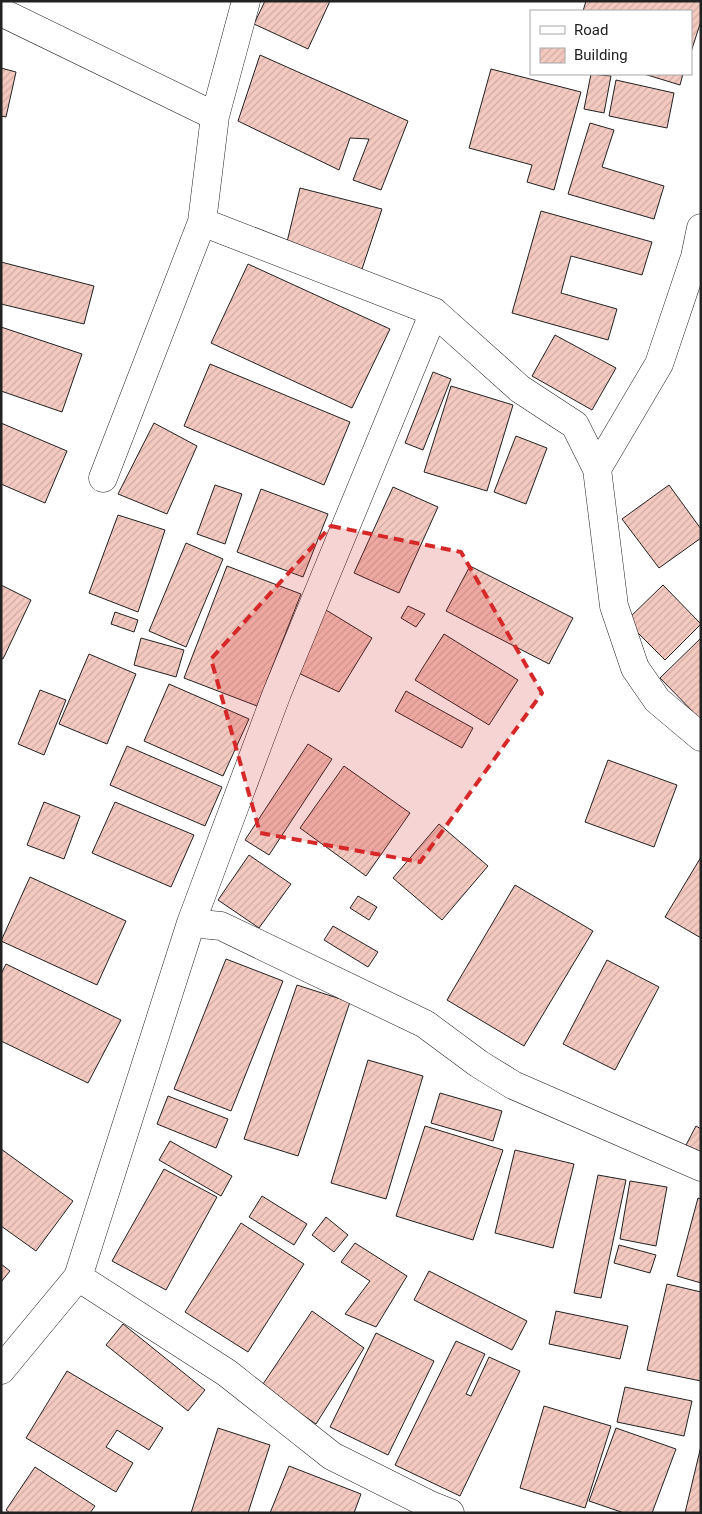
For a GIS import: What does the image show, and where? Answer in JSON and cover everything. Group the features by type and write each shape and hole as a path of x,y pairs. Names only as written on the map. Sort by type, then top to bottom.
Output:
{"street":[{"path":"103,478 202,222 215,116 246,1"},
{"path":"1,12 215,116"},
{"path":"202,222 434,312 520,389 575,425 597,468 614,606 635,668 657,700 701,737"},
{"path":"597,468 658,364 695,257 701,228"},
{"path":"1,1370 78,1278 191,923 277,693 434,312"},
{"path":"191,923 221,926 426,1024 478,1064 513,1085 701,1167"},
{"path":"78,1278 227,1374 332,1456 450,1513"}],"highlighted area":[{"path":"331,526 461,552 542,693 420,862 260,833 211,659"}],"building":[{"path":"265,1 330,1 308,49 254,24"},
{"path":"586,1 701,1 701,21 692,49 692,10 583,10"},
{"path":"260,55 408,121 381,190 353,180 369,139 350,138 339,170 238,121"},
{"path":"1,68 16,72 6,117 1,116"},
{"path":"491,69 581,92 554,190 527,182 532,165 469,148"},
{"path":"591,75 611,76 604,113 584,109"},
{"path":"647,75 683,75 680,85"},
{"path":"616,80 674,93 667,128 609,116"},
{"path":"590,123 614,130 602,167 664,186 654,219 568,194"},
{"path":"300,188 382,209 362,269 287,242"},
{"path":"541,211 652,242 642,275 571,256 561,293 617,309 608,340 512,313"},
{"path":"1,262 94,286 84,324 1,304"},
{"path":"248,264 390,329 352,408 211,343"},
{"path":"1,327 82,354 62,412 1,391"},
{"path":"555,335 616,368 592,410 532,376"},
{"path":"210,364 350,422 324,485 184,426"},
{"path":"433,372 451,379 423,450 405,443"},
{"path":"451,386 513,405 487,491 424,472"},
{"path":"1,423 67,451 45,503 1,484"},
{"path":"154,423 197,446 167,514 118,494"},
{"path":"516,436 547,448 526,504 494,492"},
{"path":"215,485 242,494 225,544 197,534"},
{"path":"669,485 701,529 701,538 659,568 622,519"},
{"path":"393,487 438,507 399,593 354,573"},
{"path":"261,489 328,514 303,577 237,552"},
{"path":"118,515 165,530 138,612 89,593"},
{"path":"186,543 223,559 186,647 149,631"},
{"path":"227,566 301,594 257,706 184,678"},
{"path":"470,566 573,618 549,664 446,611"},
{"path":"1,585 31,600 3,659 1,658"},
{"path":"663,585 701,624 665,660 626,621"},
{"path":"408,606 425,614 416,627 401,618"},
{"path":"326,610 372,638 339,692 294,671"},
{"path":"115,612 138,620 134,632 111,624"},
{"path":"444,634 518,680 489,725 415,680"},
{"path":"141,638 184,650 176,677 134,665"},
{"path":"701,638 701,720 660,678"},
{"path":"89,654 136,674 107,744 59,724"},
{"path":"169,684 249,719 223,776 144,741"},
{"path":"40,690 66,700 44,755 18,744"},
{"path":"406,691 473,728 462,748 395,711"},
{"path":"308,744 332,759 269,855 245,840"},
{"path":"127,746 222,787 205,826 110,785"},
{"path":"608,760 677,785 654,847 585,822"},
{"path":"344,766 410,813 366,876 300,828"},
{"path":"44,802 80,816 64,859 27,845"},
{"path":"115,802 194,835 171,887 92,853"},
{"path":"439,824 488,866 442,920 393,878"},
{"path":"249,855 291,884 259,928 218,900"},
{"path":"701,857 701,938 665,917"},
{"path":"30,877 126,921 97,985 1,941"},
{"path":"515,885 593,931 524,1046 447,1000"},
{"path":"358,896 377,907 369,920 350,908"},
{"path":"333,926 378,952 368,967 324,940"},
{"path":"226,959 283,981 231,1111 174,1089"},
{"path":"607,960 659,987 615,1070 563,1044"},
{"path":"6,964 121,1020 88,1083 1,1041 1,974"},
{"path":"297,985 350,1002 298,1156 244,1139"},
{"path":"368,1060 423,1076 386,1199 331,1183"},
{"path":"440,1093 502,1111 493,1141 431,1123"},
{"path":"168,1096 228,1119 216,1148 157,1124"},
{"path":"425,1126 503,1150 473,1240 396,1216"},
{"path":"696,1126 701,1129 701,1153 686,1145"},
{"path":"170,1141 232,1176 221,1196 159,1160"},
{"path":"1,1149 73,1201 36,1251 1,1226"},
{"path":"515,1150 574,1164 553,1248 495,1233"},
{"path":"164,1169 217,1197 166,1290 112,1261"},
{"path":"598,1175 626,1180 601,1298 574,1293"},
{"path":"630,1181 667,1187 656,1246 620,1239"},
{"path":"262,1196 307,1224 294,1245 249,1217"},
{"path":"698,1198 701,1199 701,1283 677,1276"},
{"path":"326,1217 348,1235 334,1252 312,1235"},
{"path":"241,1223 304,1264 248,1352 185,1312"},
{"path":"355,1243 407,1276 376,1327 345,1314 370,1281 341,1262"},
{"path":"619,1245 656,1255 650,1273 614,1263"},
{"path":"1,1264 10,1271 1,1282"},
{"path":"429,1271 527,1321 512,1350 414,1300"},
{"path":"667,1284 701,1292 701,1381 647,1370"},
{"path":"312,1311 364,1348 316,1424 261,1387"},
{"path":"556,1311 628,1326 620,1359 549,1344"},
{"path":"123,1324 205,1390 188,1411 106,1345"},
{"path":"376,1333 434,1361 388,1455 330,1427"},
{"path":"456,1341 485,1354 466,1394 471,1396 489,1357 520,1371 460,1496 395,1465"},
{"path":"67,1371 163,1428 149,1450 117,1430 106,1447 133,1463 116,1492 26,1438"},
{"path":"625,1387 692,1401 684,1436 617,1422"},
{"path":"544,1406 611,1426 585,1508 520,1488"},
{"path":"218,1428 270,1445 248,1513 191,1513"},
{"path":"616,1428 676,1449 652,1513 624,1513 589,1501"},
{"path":"701,1446 701,1513 685,1513"},
{"path":"289,1466 361,1494 354,1513 270,1513"},
{"path":"35,1467 95,1506 90,1513 10,1513 6,1510"}]}
